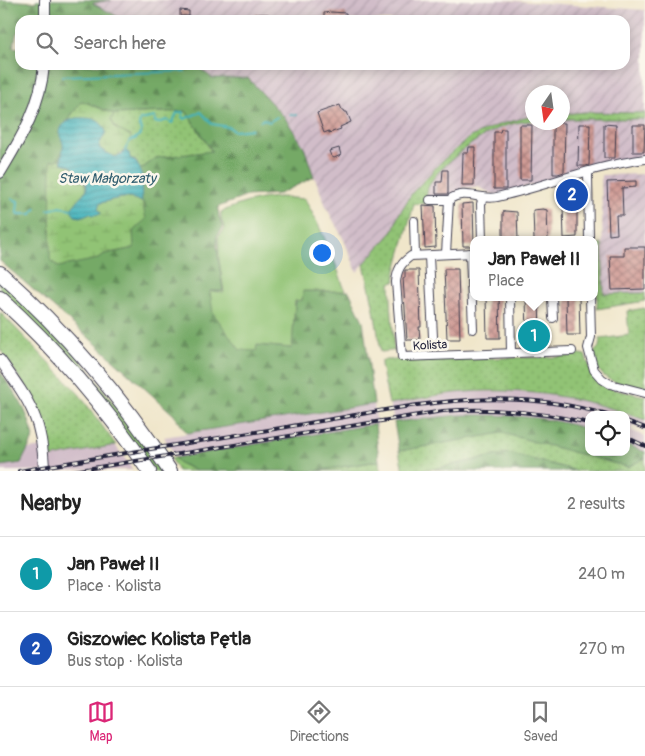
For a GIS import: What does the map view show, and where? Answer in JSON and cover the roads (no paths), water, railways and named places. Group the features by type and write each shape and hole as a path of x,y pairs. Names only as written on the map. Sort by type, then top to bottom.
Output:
{"highway":[{"path":"0,273 44,314 82,354 114,394 170,471"},
{"path":"0,298 76,375 149,471"}],"street":[{"path":"45,2 45,15"},
{"path":"0,173 34,112 43,80 44,70"},
{"path":"430,200 449,200 458,196 477,195 494,198 588,172 645,159"},
{"path":"588,172 589,236"},
{"path":"482,236 481,204 484,197"},
{"path":"446,254 449,200"},
{"path":"414,221 415,255 470,253"},
{"name":"Kolista","path":"415,255 405,260 397,275 402,358 572,351"},
{"name":"Kolista","path":"429,256 433,337"},
{"path":"473,301 473,329"},
{"path":"510,301 511,354"},
{"path":"552,301 553,318"},
{"path":"590,301 591,336 588,348 595,372 610,384 645,392"},
{"path":"0,360 26,397 36,418 43,442 44,471"}],"water":[{"name":"Staw Małgorzaty","path":"77,118 98,121 104,127 106,132 99,145 100,149 115,157 122,155 125,150 129,153 130,158 139,167 141,172 142,202 131,198 116,199 100,203 98,209 101,214 92,215 90,213 81,217 75,216 71,209 87,189 86,182 82,179 80,180 76,171 71,166 62,163 63,143 60,132 62,126"}],"waterway":[{"path":"62,76 185,71"},
{"path":"125,150 130,141 141,134 140,120 155,117 155,122 167,120 172,123 177,113 182,112 184,113 182,117 184,119 201,112 212,124 229,127 234,131 252,129"},
{"path":"290,115 297,115"},
{"path":"260,121 264,119 269,122 277,117"},
{"path":"12,199 18,201 17,214 32,214 36,208"},
{"path":"48,210 60,207 71,209"}],"railway":[{"path":"19,471 403,407 444,402 485,399 525,400 566,405 591,411"},
{"path":"74,471 443,411 516,411 585,422"},
{"path":"630,422 645,428"},
{"path":"630,439 645,446"}],"place":[{"name":"Giszowiec Kolista Pętla","path":"572,195"},
{"name":"Jan Paweł II","path":"534,336"}]}
